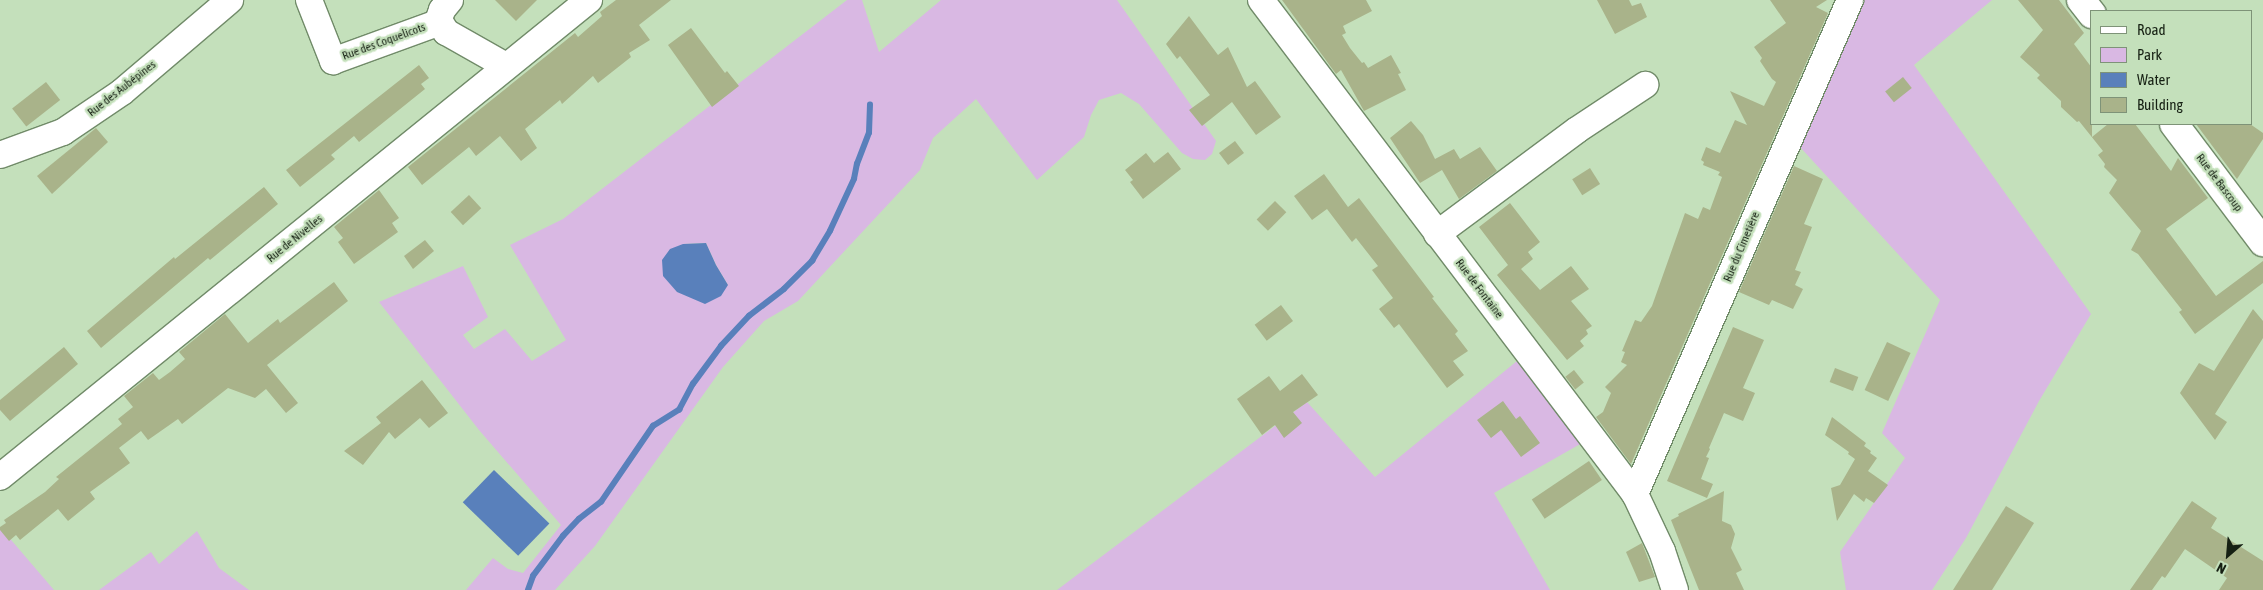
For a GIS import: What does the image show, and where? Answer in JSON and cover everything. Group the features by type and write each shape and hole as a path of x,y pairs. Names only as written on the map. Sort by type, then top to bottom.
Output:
{"main road":[{"path":"2081,0 2090,11"},
{"name":"Rue de Bascoup","path":"2175,125 2263,242"}],"street":[{"name":"Rue des Aubépines","path":"0,155 63,132 122,92 230,0"},
{"name":"Rue des Coquelicots","path":"309,0 333,61 445,11"},
{"name":"Rue de Nivelles","path":"0,477 589,0"},
{"name":"Rue de Fontaine","path":"1261,0 1635,494 1662,551 1675,590"},
{"name":"Rue du Cimetière","path":"1635,494 1850,0"},
{"path":"445,11 446,32 506,66"},
{"path":"1437,234 1577,130 1645,85"}],"green space":[{"path":"847,0 862,0 879,52 941,0 1117,0 1216,141 1212,154 1205,160 1193,159 1182,153 1139,104 1121,93 1099,100 1091,115 1084,137 1037,180 976,99 933,138 920,170 798,301 764,321 723,367 595,546 555,590 466,590 493,558 508,569 523,573 561,525 479,430 379,302 463,266 488,317 463,335 474,349 505,329 532,361 566,340 510,245 563,219","holes":["706,243 728,285 683,244"]},
{"path":"1850,0 1992,0 1914,65 2091,314 2039,401 1966,538 1932,590 1846,590 1840,552 1905,458 1882,433 1940,300 1790,136"},
{"path":"1517,361 1582,443 1494,493 1550,590 1057,590 1307,402 1375,477"},
{"path":"0,527 54,590 0,590"},
{"path":"197,531 219,568 249,590 99,590 151,552 159,564"}],"water":[{"path":"706,243 728,285 721,296 705,304 677,292 663,276 662,260 670,249 683,244"},
{"path":"494,470 549,523 518,556 463,502"}],"building":[{"path":"495,0 537,0 516,21"},
{"path":"616,0 671,0 639,25 650,40 629,53 631,57 598,83 593,76 562,104 560,100 525,129 537,148 521,161 500,136 476,156 469,147 422,185 408,167 575,33 578,37 602,16 600,12"},
{"path":"1282,0 1366,0 1372,11 1343,26 1346,33 1342,35 1350,48 1368,68 1391,55 1401,73 1398,74 1406,90 1364,111 1341,70 1336,74"},
{"path":"1597,0 1629,0 1632,6 1641,3 1647,17 1615,34"},
{"path":"1770,0 1827,0 1816,7 1828,13 1631,464 1596,417 1603,412 1611,393 1605,387 1627,365 1621,362 1625,352 1622,351 1635,320 1641,322 1652,306 1685,213 1698,219 1703,207 1710,210 1722,177 1718,175 1720,172 1703,165 1704,162 1701,160 1706,147 1720,153 1735,120 1747,125 1730,91 1764,106 1776,82 1760,61 1762,58 1754,47 1786,23"},
{"path":"2018,0 2059,0 2084,33 2074,44 2090,65 2090,125 2092,125 2092,137 2107,125 2136,125 2171,171 2178,158 2208,198 2166,229 2216,296 2263,261 2263,283 2195,334 2179,312 2182,310 2138,254 2131,250 2141,231 2109,193 2117,180 2104,167 2105,164 2098,155 2103,151 2079,121 2077,122 2061,107 2061,101 2037,78 2040,75 2020,57 2043,30"},
{"path":"1189,16 1218,55 1228,47 1247,87 1255,81 1281,117 1256,135 1232,102 1202,126 1189,110 1210,95 1180,56 1177,59 1166,44"},
{"path":"691,28 725,73 727,71 739,86 712,107 668,45"},
{"path":"419,65 429,78 421,84 425,89 359,142 354,136 331,155 335,159 300,187 286,170"},
{"path":"1903,77 1912,88 1894,102 1885,91"},
{"path":"46,82 60,100 26,127 12,108"},
{"path":"1411,121 1423,135 1435,159 1454,149 1460,159 1480,147 1497,171 1459,199 1442,170 1420,183 1390,138"},
{"path":"2197,125 2251,125 2263,133 2263,139 2237,179"},
{"path":"96,128 108,142 52,194 37,176"},
{"path":"1235,141 1244,153 1228,165 1219,153"},
{"path":"1168,152 1181,169 1143,199 1130,182 1133,180 1125,170 1146,153 1154,163"},
{"path":"1794,166 1823,179 1804,224 1812,227 1795,270 1801,272 1795,285 1803,289 1793,309 1772,300 1769,305 1739,292"},
{"path":"1590,168 1600,184 1582,195 1572,179"},
{"path":"1324,174 1348,207 1359,198 1458,331 1455,334 1468,351 1453,361 1464,375 1447,388 1399,324 1394,328 1379,309 1393,298 1372,270 1378,266 1356,238 1352,242 1327,209 1312,220 1294,196"},
{"path":"264,187 278,204 210,260 208,258 101,348 87,331 174,257 175,259"},
{"path":"379,190 399,218 392,223 398,232 354,264 338,242 343,238 334,227"},
{"path":"469,195 481,208 463,225 451,212"},
{"path":"1275,201 1286,212 1268,231 1257,219"},
{"path":"1510,203 1540,242 1528,252 1533,259 1521,269 1540,290 1571,266 1589,289 1571,301 1592,326 1586,330 1588,334 1580,341 1584,346 1567,360 1497,275 1508,265 1479,227"},
{"path":"425,240 434,251 413,269 404,256"},
{"path":"334,282 348,301 267,365 298,403 286,413 266,389 255,398 228,388 182,424 178,419 148,440 141,431 119,448 130,463 90,492 95,499 68,521 58,509 20,540 16,535 9,541 0,530 0,527 6,523 4,520 45,492 59,479 56,477 122,424 118,419 133,407 124,396 153,373 159,380 170,372 185,359 179,352 225,314 248,343 278,319 280,323"},
{"path":"1281,305 1293,321 1267,341 1255,325"},
{"path":"2253,309 2263,321 2263,338 2215,414 2227,422 2215,440 2180,393 2199,363 2214,371"},
{"path":"1733,327 1764,340 1743,388 1755,393 1743,421 1724,413 1709,448 1706,457 1709,458 1701,479 1713,484 1707,498 1667,481"},
{"path":"1887,342 1911,353 1888,401 1865,390"},
{"path":"64,347 78,364 10,421 0,410 0,400"},
{"path":"1835,368 1858,377 1853,391 1830,382"},
{"path":"1574,370 1584,383 1575,389 1565,377"},
{"path":"1302,374 1318,395 1293,412 1302,423 1284,438 1275,425 1262,435 1237,399 1269,376 1280,391"},
{"path":"422,380 448,413 429,428 420,418 395,439 389,432 363,465 344,451 381,423 376,417"},
{"path":"1503,401 1516,419 1520,416 1540,443 1521,457 1501,430 1491,438 1477,420"},
{"path":"1832,417 1866,443 1864,446 1877,458 1868,471 1888,485 1874,503 1866,498 1864,502 1854,494 1837,521 1831,488 1840,485 1855,459 1848,454 1849,452 1825,435"},
{"path":"1589,461 1602,480 1545,519 1532,500"},
{"path":"1724,491 1722,521 1731,525 1735,534 1731,548 1742,570 1736,573 1744,590 1699,590 1671,520 1679,516 1678,514"},
{"path":"2192,501 2217,518 2211,528 2263,561 2263,590 2219,590 2227,578 2185,549 2165,578 2162,576 2152,590 2130,590"},
{"path":"2006,506 2034,523 1992,590 1953,590"},
{"path":"1642,543 1655,577 1639,582 1626,552"}],"waterway":[{"path":"528,590 533,576 563,536 579,519 601,502 653,426 679,410 693,384 721,346 749,316 784,289 812,261 830,231 854,179 857,164 869,133 870,105"}]}
